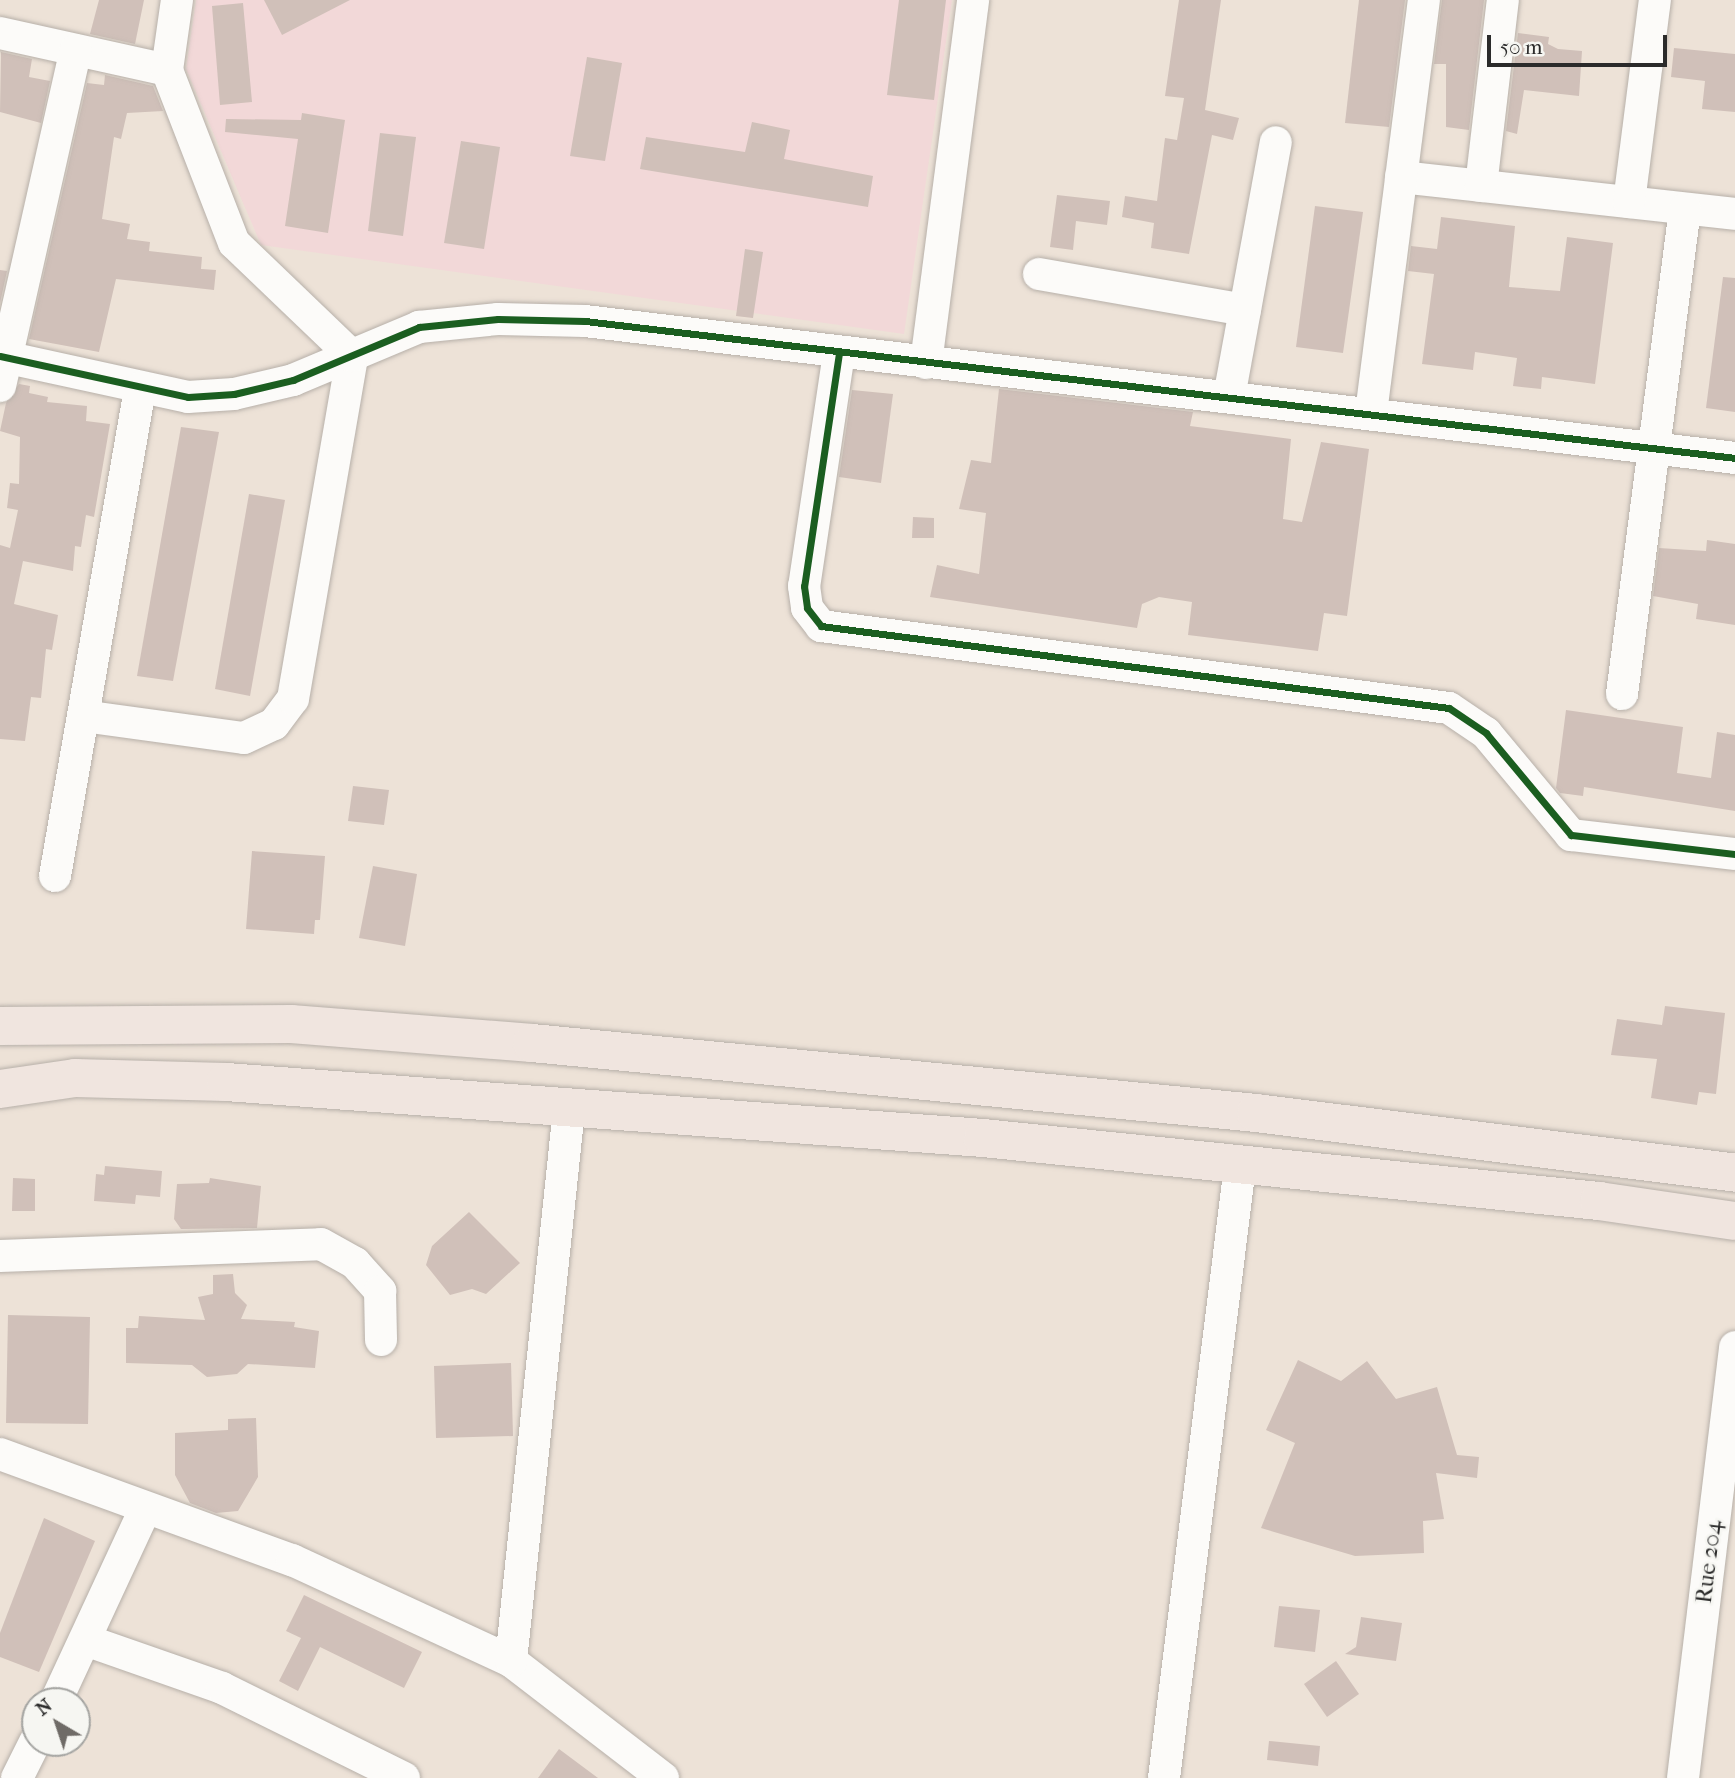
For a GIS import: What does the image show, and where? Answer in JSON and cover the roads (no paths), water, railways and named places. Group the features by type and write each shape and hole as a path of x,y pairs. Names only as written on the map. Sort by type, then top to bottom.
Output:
{"main road":[{"path":"0,1026 291,1024 506,1041 1256,1113 1735,1173"},
{"path":"0,1089 75,1078 226,1082 983,1138 1599,1201 1735,1221"}],"street":[{"path":"177,0 167,70 234,243 352,356"},
{"path":"926,362 972,0"},
{"path":"1371,413 1424,0"},
{"path":"1481,186 1503,0"},
{"path":"1629,202 1655,0"},
{"path":"0,33 167,70"},
{"path":"76,50 2,367 140,387 188,397 234,394 293,380 419,327 498,319 584,321 1735,458"},
{"path":"1229,397 1276,142"},
{"path":"1401,177 1735,214"},
{"path":"1622,694 1651,446 1685,209"},
{"path":"1039,274 1245,310"},
{"path":"839,353 804,586 807,608 821,626 1449,708 1486,733 1571,835 1735,854"},
{"path":"83,716 244,738 274,724 293,699 352,356"},
{"path":"55,876 140,387"},
{"path":"511,1661 569,1109"},
{"path":"1164,1778 1240,1166"},
{"path":"0,1256 321,1244 355,1264 380,1291 381,1340"},
{"name":"Rue 204","path":"1683,1778 1735,1347"},
{"path":"0,1454 145,1509 292,1560 511,1661 663,1778"},
{"path":"64,1687 88,1641 145,1509"},
{"path":"88,1641 222,1688 404,1778"},
{"path":"17,1778 28,1757"}]}
